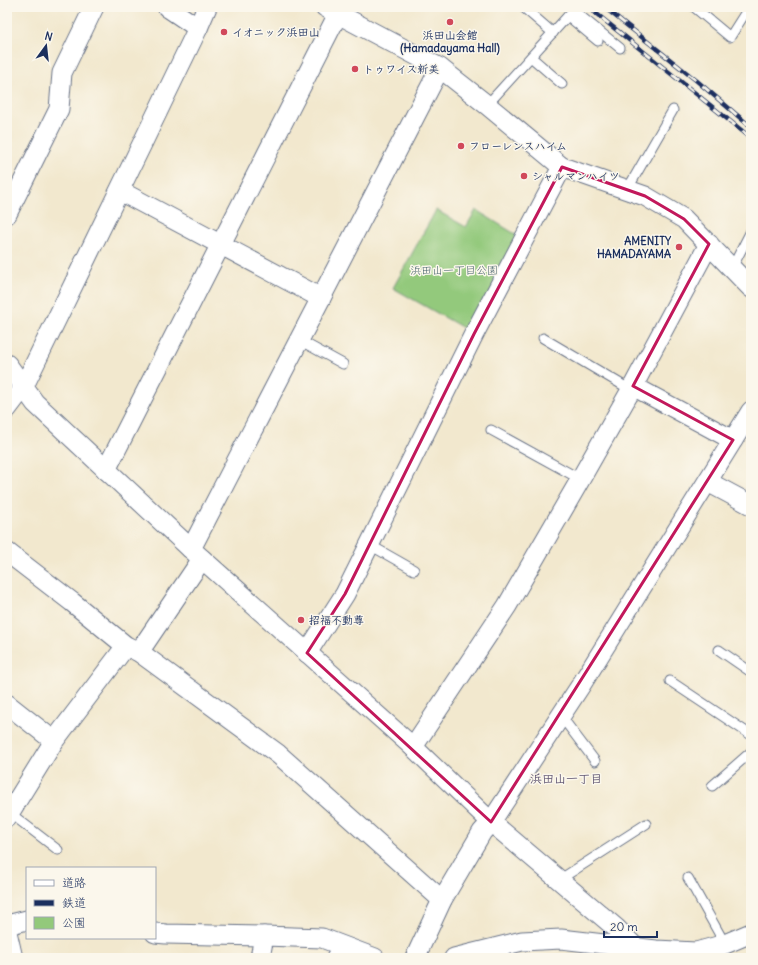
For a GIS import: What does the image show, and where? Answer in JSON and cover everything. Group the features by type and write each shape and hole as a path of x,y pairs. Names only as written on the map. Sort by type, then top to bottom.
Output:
{"street":[{"path":"7,214 59,109 62,73 94,7"},
{"path":"167,7 198,28"},
{"path":"7,410 23,388 120,191 207,7"},
{"path":"106,470 221,244 330,9 440,68 562,167 645,196 684,219 751,288"},
{"path":"8,815 54,742 133,649 196,554 299,340 440,68"},
{"path":"307,653 345,594 474,334 562,167"},
{"path":"120,191 321,298"},
{"path":"413,747 507,606 632,388 709,244"},
{"path":"7,364 34,403 196,554 413,747 492,822 616,928 635,947"},
{"path":"632,388 733,440"},
{"path":"414,958 442,900 482,832 492,822 561,716 751,411"},
{"path":"708,482 751,505"},
{"path":"7,552 133,649 278,754 442,900"},
{"path":"7,704 54,742"},
{"path":"7,925 26,920"},
{"path":"7,932 13,958"},
{"path":"156,933 322,938 334,951 375,958"},
{"path":"454,958 522,941 561,939 656,950 696,952 716,950 751,933"},
{"path":"260,958 264,936"}],"lane":[{"path":"523,7 553,32"},
{"path":"694,7 730,37 749,7"},
{"path":"487,105 572,11"},
{"path":"572,11 598,41"},
{"path":"572,11 620,48"},
{"path":"531,57 562,84"},
{"path":"627,190 673,110"},
{"path":"732,268 751,231"},
{"path":"543,338 632,388"},
{"path":"299,340 343,364"},
{"path":"491,430 580,479"},
{"path":"370,545 414,570"},
{"path":"719,650 751,672"},
{"path":"670,680 751,735"},
{"path":"561,716 595,761"},
{"path":"712,786 751,752"},
{"path":"8,815 58,850"},
{"path":"559,880 646,824"},
{"path":"688,878 716,950"}],"highlighted area":[{"path":"562,167 645,196 684,219 709,244 633,386 733,440 491,822 307,653 345,594 474,334"}],"green space":[{"name":"浜田山一丁目公園","path":"436,210 466,227 476,210 520,237 474,334 393,288"}],"railway":[{"path":"588,7 751,138"},
{"path":"604,7 697,81 751,127"}],"place":[{"name":"浜田山会館 (Hamadayama Hall)","path":"450,22"},
{"name":"イオニック浜田山","path":"224,32"},
{"name":"トゥワイス新美","path":"355,69"},
{"name":"フローレンスハイム","path":"461,146"},
{"name":"シャルマンハイツ","path":"524,176"},
{"name":"AMENITY HAMADAYAMA","path":"679,247"},
{"name":"招福不動尊","path":"301,620"}],"district":[{"name":"浜田山一丁目","path":"566,779"}]}
